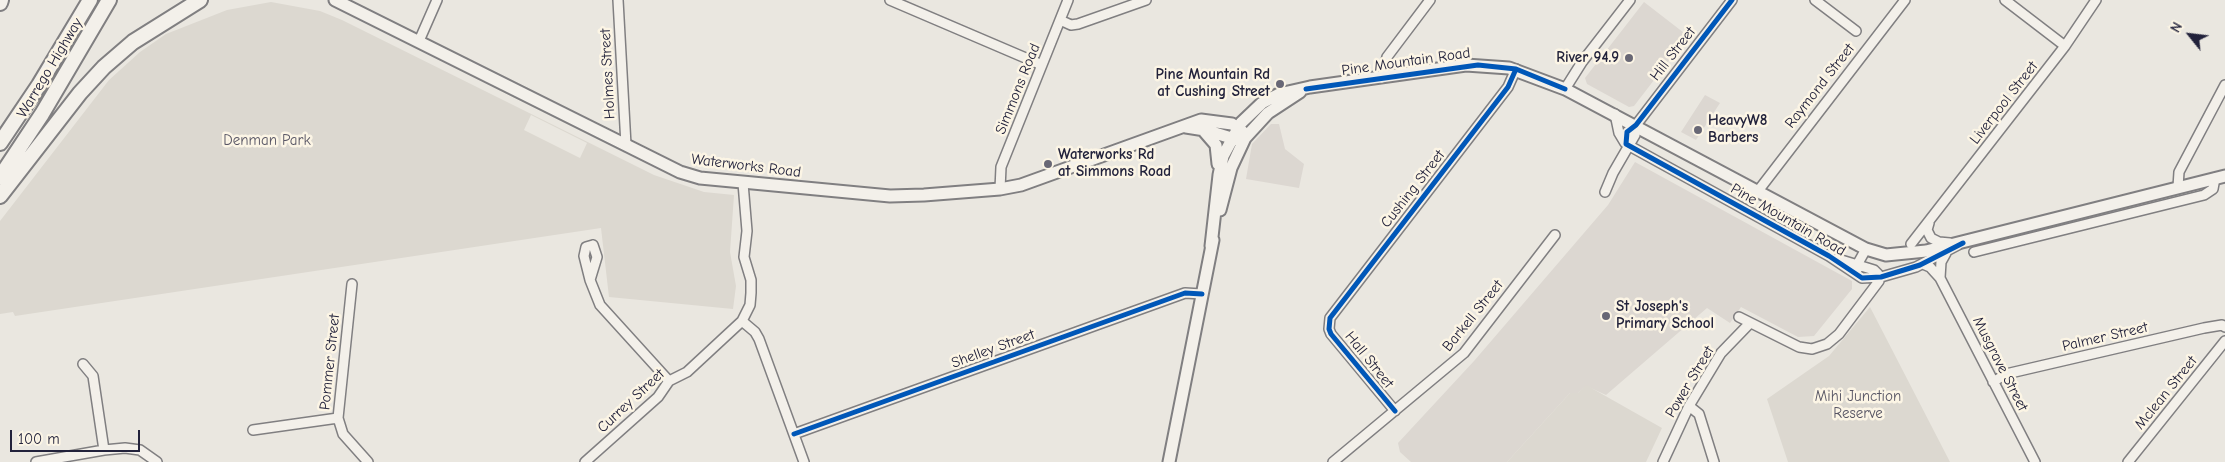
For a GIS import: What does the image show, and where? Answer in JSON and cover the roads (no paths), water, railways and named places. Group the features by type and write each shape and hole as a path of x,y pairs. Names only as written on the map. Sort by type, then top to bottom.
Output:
{"highway":[{"name":"Warrego Highway","path":"0,143 35,93 90,0"},
{"name":"Warrego Highway","path":"0,177 42,114 109,0"},
{"path":"0,196 80,92 104,67 133,42 197,2 213,0"}],"main road":[{"name":"Waterworks Road","path":"334,0 687,175 743,183 890,196 1000,189 1021,185 1206,120 1226,122 1238,127"},
{"name":"Pine Mountain Road","path":"1211,246 1219,175 1231,138 1238,127 1258,106 1271,97 1306,89 1466,65 1516,69 1565,89 1616,114 1866,248 1886,255 1902,255 1963,243 2220,177"},
{"name":"Pine Mountain Road","path":"1168,462 1211,246 1231,168 1245,138 1268,113 1306,89"},
{"name":"Waterworks Road","path":"1183,127 1203,130 1231,138 1245,138"},
{"path":"1238,127 1245,138"},
{"path":"1203,130 1216,145 1219,175"}],"street":[{"path":"419,41 437,0"},
{"name":"Holmes Street","path":"618,0 626,145"},
{"path":"890,0 1042,65"},
{"name":"Simmons Road","path":"1000,189 1001,167 1068,0"},
{"path":"1060,20 1072,25 1078,24 1146,0"},
{"path":"1382,78 1387,57 1430,0"},
{"path":"1565,89 1582,62 1630,0"},
{"name":"Hill Street","path":"1636,125 1732,0"},
{"path":"1815,0 1856,32"},
{"name":"Raymond Street","path":"1758,190 1905,0"},
{"path":"2005,0 2065,46"},
{"name":"Liverpool Street","path":"1911,244 2065,46 2096,0"},
{"name":"Cushing Street","path":"1329,323 1332,314 1508,87 1516,69"},
{"path":"2178,187 2178,172 2225,85"},
{"path":"1616,114 1620,136 1628,145"},
{"path":"1628,145 1625,141 1627,132 1636,125"},
{"path":"1605,192 1628,145"},
{"name":"Pine Mountain Road","path":"1628,145 1829,256 1859,277 1879,278 1923,264 1963,243"},
{"name":"Pine Mountain Road","path":"1974,252 2204,195 2213,189 2220,177"},
{"path":"743,183 747,231 744,257 751,280 751,293 750,305 742,321 755,332 759,339 804,462"},
{"path":"1930,220 1928,232 1933,240 1963,243"},
{"name":"Barkell Street","path":"1333,462 1464,353 1555,234"},
{"name":"Pine Mountain Road","path":"1859,277 1857,265 1866,248"},
{"path":"1940,278 1941,262 1946,252"},
{"name":"Pine Mountain Road","path":"1829,256 1875,270 1879,278"},
{"name":"Musgrave Street","path":"1923,264 1930,267 1940,278 2035,462"},
{"path":"1859,277 1866,286 1865,300"},
{"path":"1740,317 1791,344 1808,349 1818,348 1835,338 1878,285 1879,278"},
{"path":"590,280 600,305 669,381"},
{"name":"Pommer Street","path":"352,284 338,418 343,434 368,462"},
{"name":"Shelley Street","path":"794,434 1185,292 1202,294"},
{"name":"Currey Street","path":"585,462 658,397 669,381 687,372 742,321"},
{"name":"Hall Street","path":"1329,323 1331,334 1394,411"},
{"name":"Power Street","path":"1663,462 1689,406 1721,353 1750,323"},
{"name":"Palmer Street","path":"1993,382 2006,374 2204,328 2222,325 2225,327"},
{"name":"Mclean Street","path":"2128,462 2225,341"},
{"path":"83,364 93,376 104,450"},
{"path":"1689,406 1699,414 1714,462"},
{"path":"253,430 338,418"},
{"path":"36,462 104,450 140,450 157,462"}],"place":[{"name":"River 94.9","path":"1629,58"},
{"name":"Pine Mountain Rd at Cushing Street","path":"1280,84"},
{"name":"HeavyW8 Barbers","path":"1698,130"},
{"name":"Waterworks Rd at Simmons Road","path":"1048,164"},
{"name":"St Joseph's Primary School","path":"1606,316"}],"park label":[{"name":"Denman Park","path":"267,141"},
{"name":"Mihi Junction Reserve","path":"1858,406"}]}
